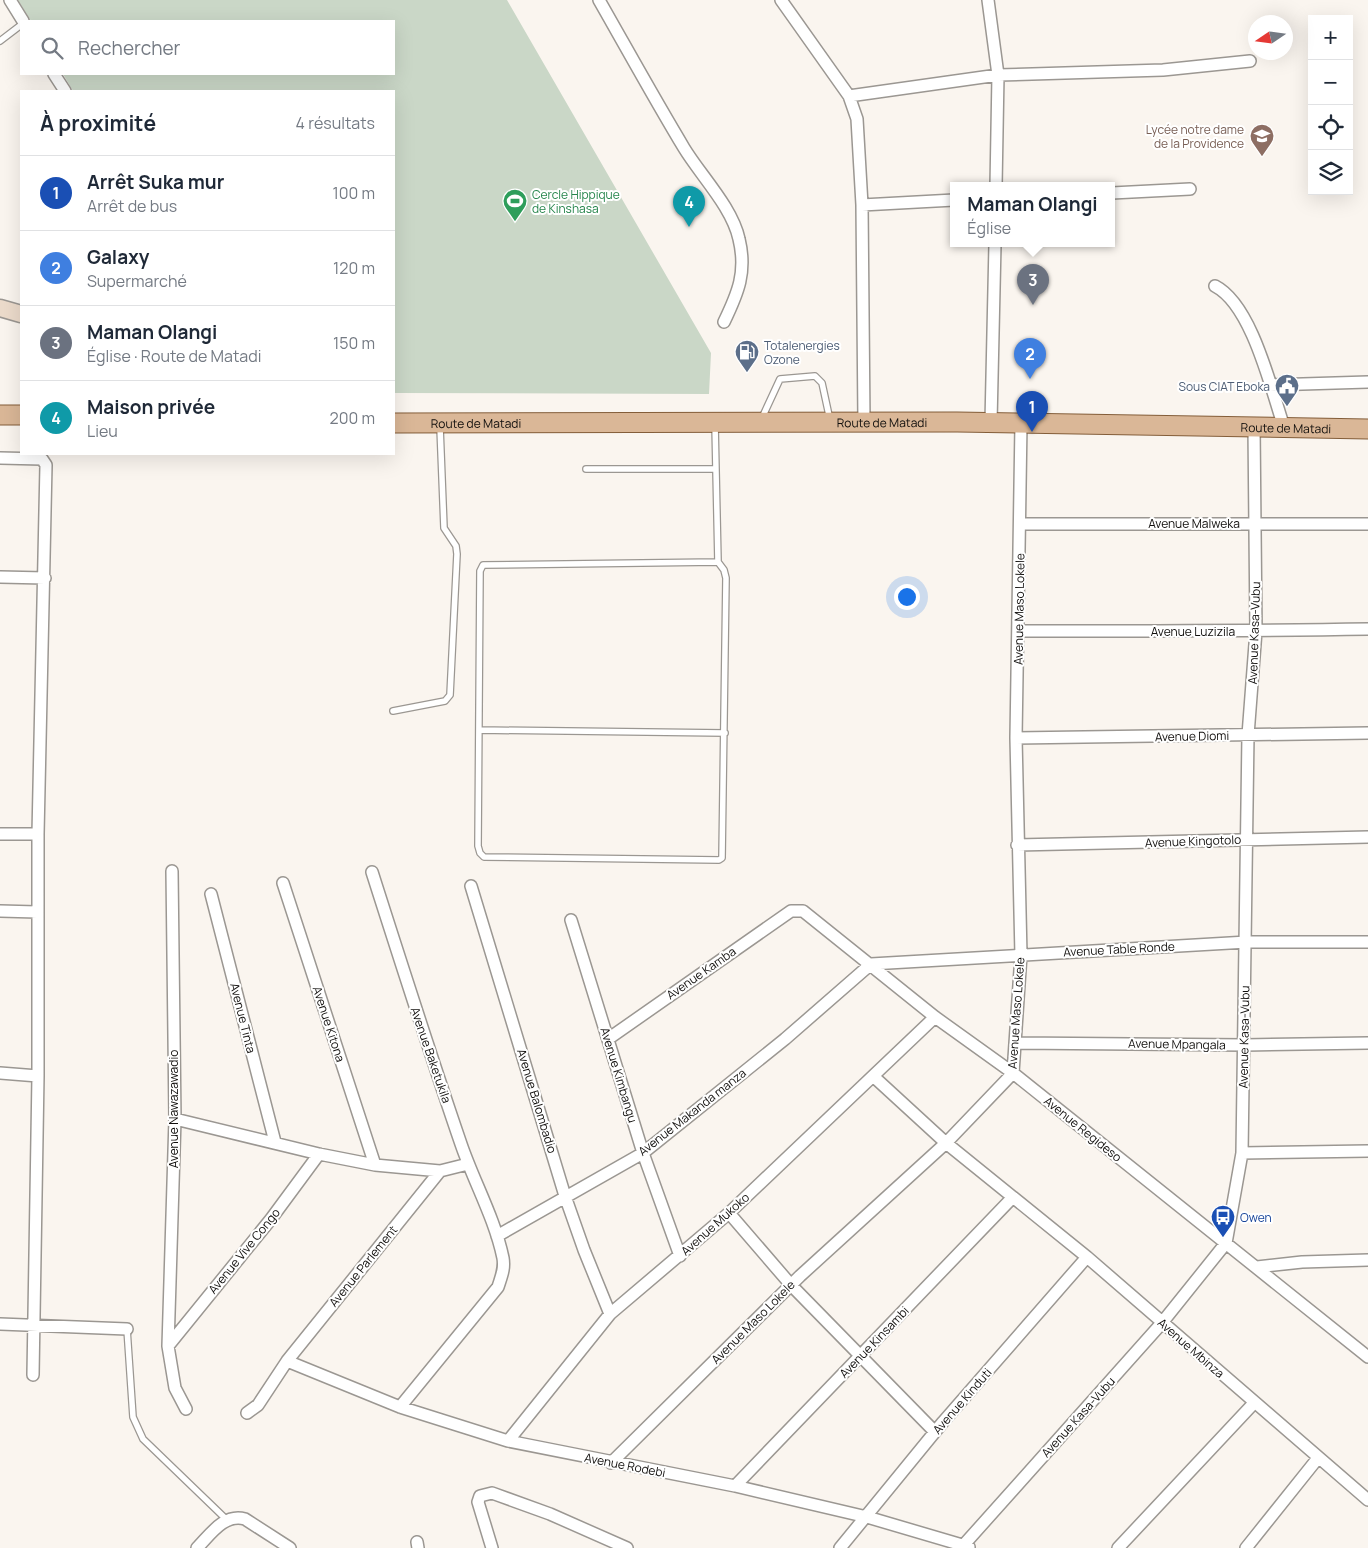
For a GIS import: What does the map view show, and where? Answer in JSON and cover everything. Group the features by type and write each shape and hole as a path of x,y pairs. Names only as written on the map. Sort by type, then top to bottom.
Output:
{"main road":[{"path":"0,415 20,415"},
{"name":"Route de Matadi","path":"395,423 991,422 1368,429"}],"street":[{"path":"10,0 22,20"},
{"path":"599,0 685,150 713,188 739,237 743,263 738,293 724,322"},
{"path":"781,0 849,96 857,119 862,204 864,422"},
{"path":"988,0 998,75 996,182"},
{"path":"849,96 998,75 1163,70 1250,61"},
{"path":"55,75 64,90"},
{"path":"1115,192 1190,189"},
{"path":"862,204 950,200"},
{"path":"991,422 995,247"},
{"path":"1216,286 1226,292 1247,321 1284,427"},
{"path":"0,308 20,314"},
{"path":"1269,385 1368,382"},
{"name":"Avenue Maso Lokele","path":"611,1463 791,1285 946,1143 1013,1073 1021,955 1016,738 1022,424"},
{"name":"Avenue Kasa-Vubu","path":"965,1547 1161,1324 1226,1242 1242,1154 1248,735 1256,631 1254,427"},
{"path":"0,458 42,459 46,462 38,834 38,1076 33,1375"},
{"name":"Avenue Malweka","path":"1020,524 1368,524"},
{"path":"0,578 45,578"},
{"name":"Avenue Luzizila","path":"1018,631 1256,631 1308,628 1368,628"},
{"name":"Avenue Diomi","path":"1016,738 1368,733"},
{"path":"0,834 38,834"},
{"name":"Avenue Kingotolo","path":"1017,846 1368,837"},
{"name":"Avenue Nawazawadio","path":"172,871 175,1119 168,1346 175,1388 186,1409"},
{"name":"Avenue Baketukila","path":"372,872 424,1038 468,1164 497,1236 503,1260 503,1272 498,1287 400,1407"},
{"name":"Avenue Kitona","path":"283,883 375,1165"},
{"name":"Avenue Balombadio","path":"471,886 565,1196 610,1314"},
{"name":"Avenue Tinta","path":"211,894 275,1142"},
{"name":"Avenue Regideso","path":"794,909 803,911 935,1017 1013,1073 1368,1357"},
{"name":"Avenue Kamba","path":"608,1039 794,909"},
{"path":"0,911 37,912"},
{"name":"Avenue Kimbangu","path":"571,920 643,1153 680,1256"},
{"name":"Avenue Table Ronde","path":"871,964 1246,942 1368,942"},
{"name":"Avenue Makanda manza","path":"497,1236 643,1153 785,1039 871,964"},
{"name":"Avenue Mukoko","path":"508,1441 610,1314 729,1213 935,1017"},
{"name":"Avenue Mpangala","path":"1016,1042 1244,1045 1368,1043"},
{"path":"0,1073 38,1076"},
{"name":"Avenue Mbinza","path":"873,1076 946,1143 1087,1257 1161,1324 1368,1500"},
{"path":"175,1119 318,1154 375,1165 440,1171 468,1164"},
{"path":"1242,1154 1368,1151"},
{"name":"Avenue Vive Congo","path":"168,1346 271,1219 318,1154"},
{"name":"Avenue Parlement","path":"247,1413 258,1406 287,1361 440,1171"},
{"name":"Avenue Kinsambi","path":"735,1486 1013,1197"},
{"path":"729,1213 791,1285 936,1432"},
{"name":"Avenue Kinduti","path":"840,1548 936,1432 1087,1257"},
{"path":"1257,1267 1302,1262 1368,1260"},
{"path":"0,1324 126,1328"},
{"name":"Avenue Rodebi","path":"287,1361 400,1407 508,1441 611,1463 735,1486 867,1517 965,1547"},
{"path":"1118,1548 1254,1403"},
{"path":"1246,1548 1318,1458"},
{"path":"492,1548 478,1502 480,1496 485,1493 492,1493 542,1511 627,1548"},
{"path":"197,1548 227,1520 238,1517 245,1519 290,1548"},
{"path":"600,1535 604,1548"}],"lane":[{"path":"0,41 20,26"},
{"path":"761,422 780,379 815,376 822,383 831,422"},
{"path":"715,422 718,562 724,570 726,578 722,858 719,860 660,860 484,857 480,853 478,846 480,571 483,565 718,562"},
{"path":"393,711 445,701 450,695 457,554 456,546 444,528 440,424"},
{"path":"586,469 716,469"},
{"path":"479,730 725,733"},
{"path":"126,1328 132,1417 143,1439 227,1520"}],"green space":[{"name":"Cercle Hippique de Kinshasa","path":"18,0 507,0 711,353 709,394 395,393 395,90 72,90 64,75 395,75 395,20 30,20"}],"place":[{"name":"Lycée notre dame de la Providence","path":"1262,157"},
{"name":"Cercle Hippique de Kinshasa","path":"515,222"},
{"name":"Maison privée","path":"689,227"},
{"name":"Maman Olangi","path":"1033,305"},
{"name":"Totalenergies Ozone","path":"747,373"},
{"name":"Galaxy","path":"1030,379"},
{"name":"Sous CIAT Eboka","path":"1287,407"},
{"name":"Arrêt Suka mur","path":"1032,432"},
{"name":"Owen","path":"1223,1238"}]}
